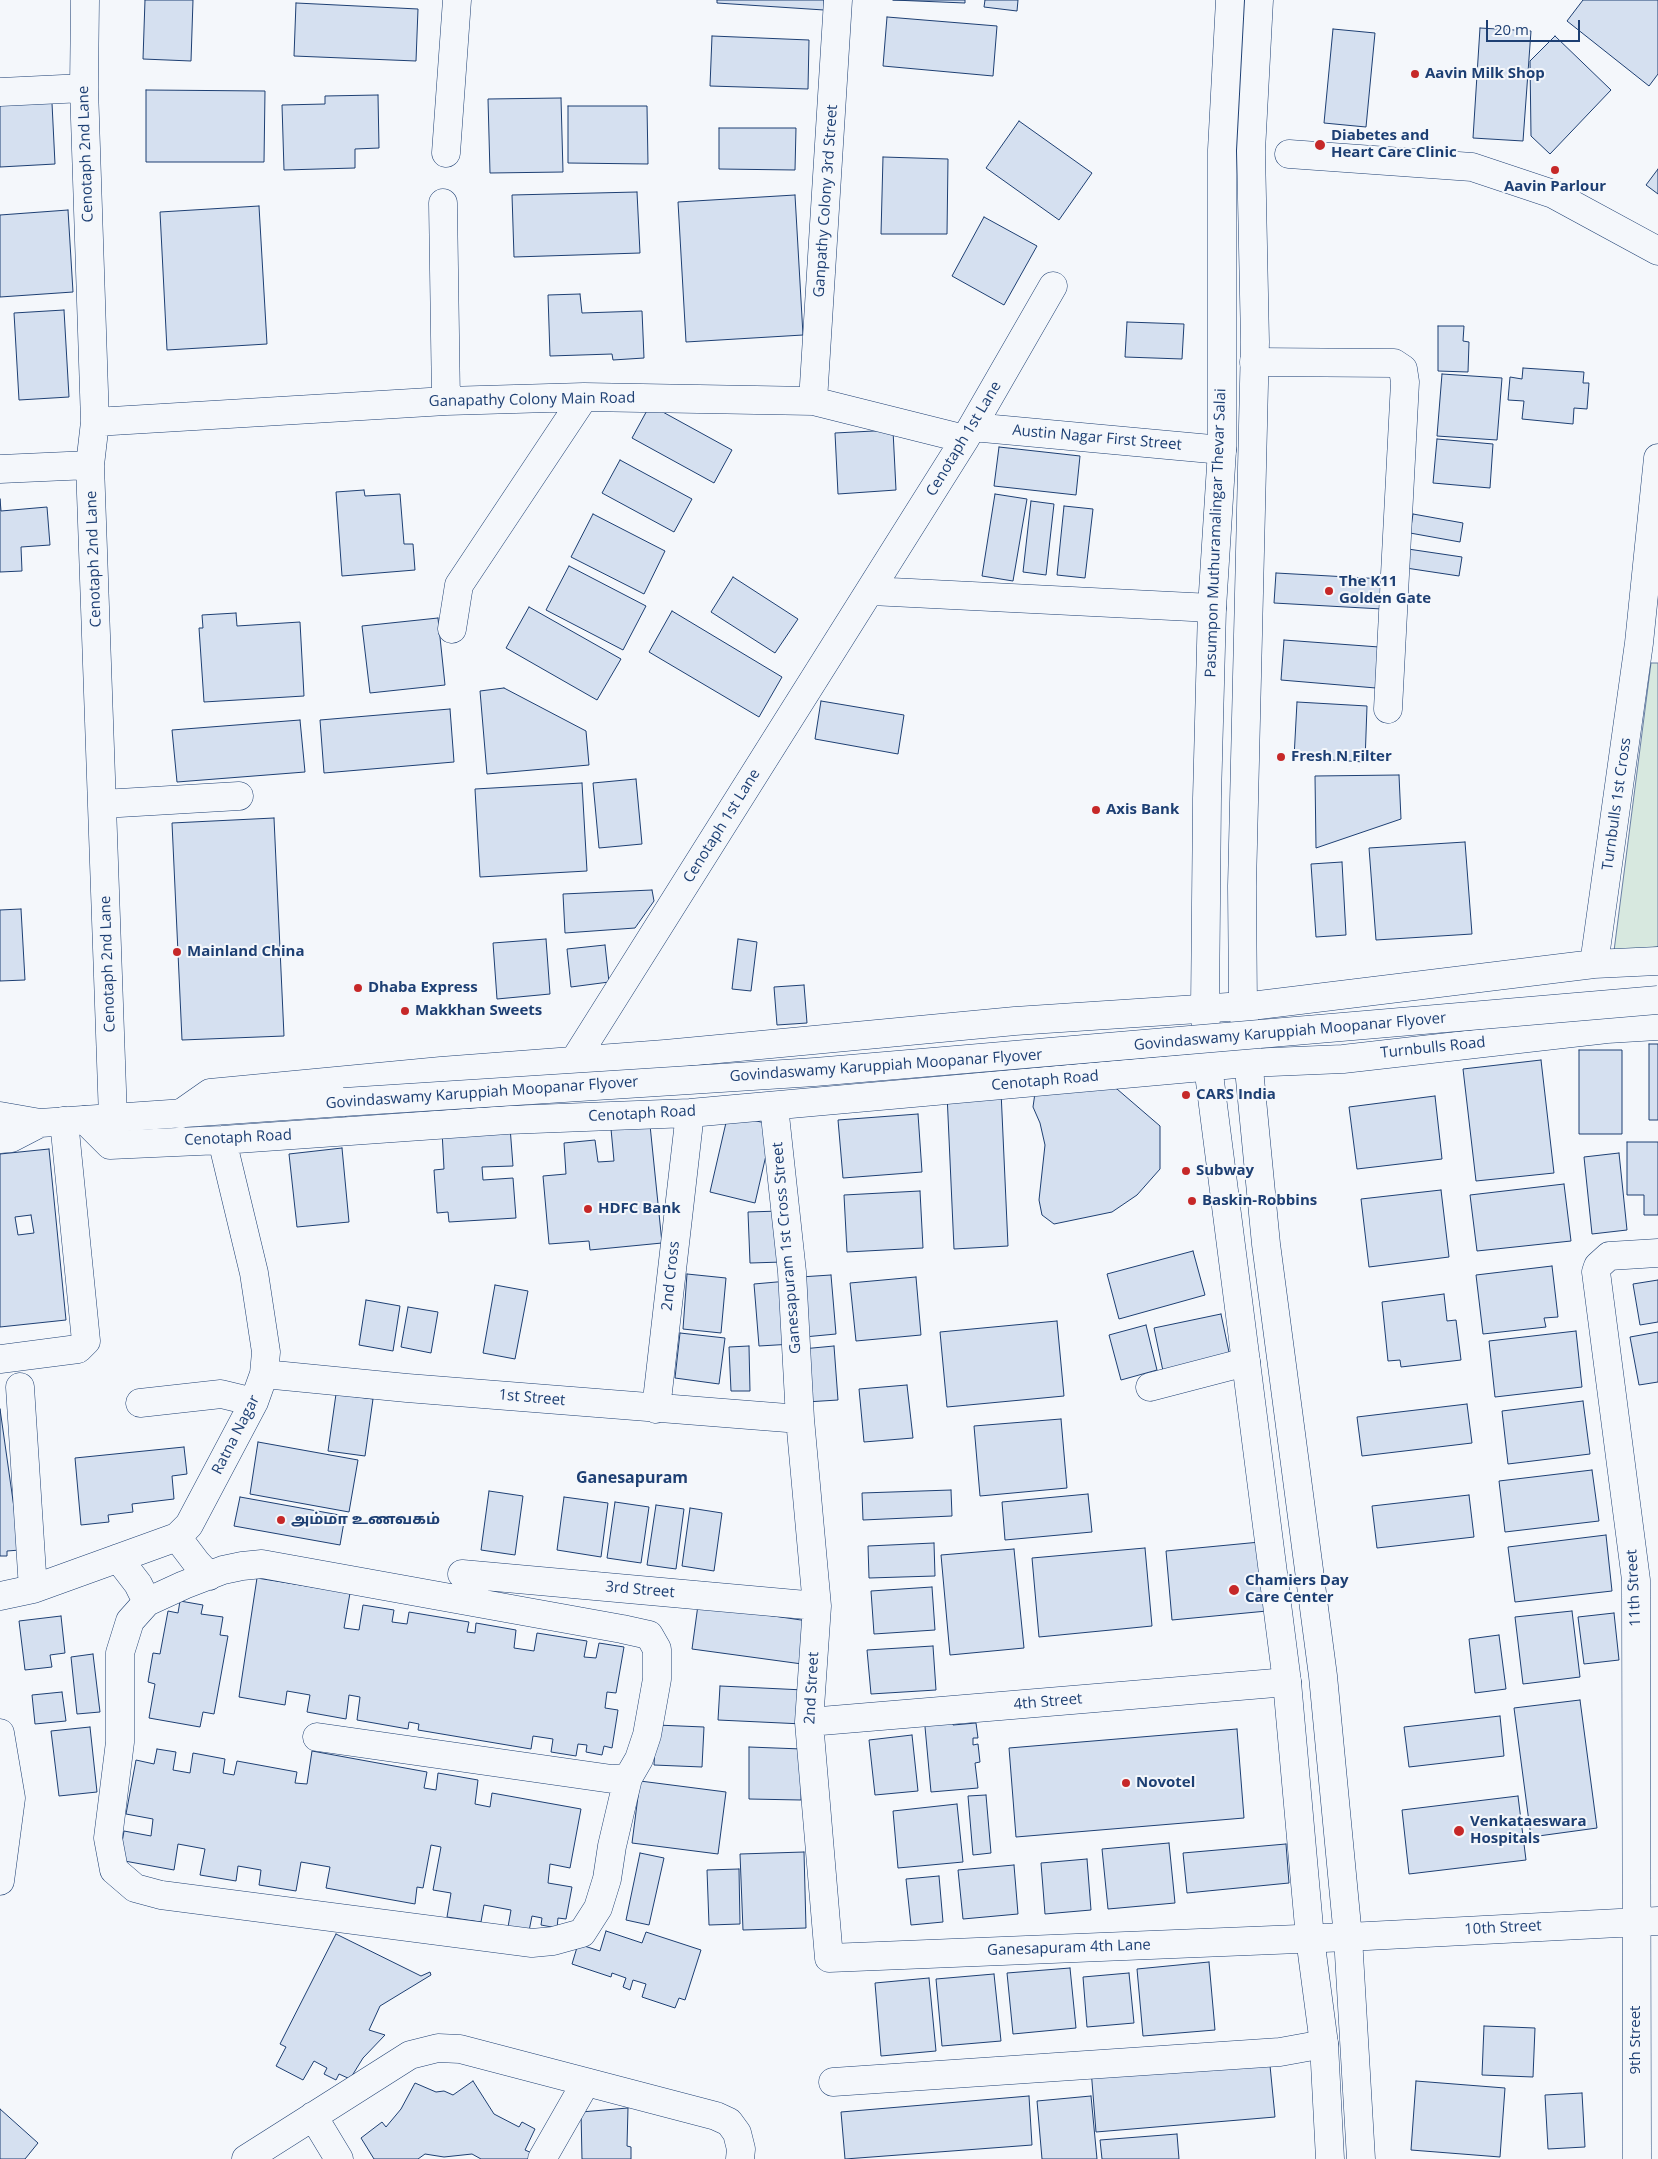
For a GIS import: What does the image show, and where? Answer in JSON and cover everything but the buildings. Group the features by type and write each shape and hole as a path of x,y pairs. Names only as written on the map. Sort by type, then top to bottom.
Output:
{"street":[{"name":"Cenotaph 2nd Lane","path":"85,0 84,88 95,422 90,465 113,1118"},
{"path":"446,153 457,0"},
{"name":"Ganpathy Colony 3rd Street","path":"813,401 838,0"},
{"name":"Pasumpon Muthuramalingar Thevar Salai","path":"1230,0 1222,150 1222,450 1212,608 1207,798 1198,1009 1200,1067 1246,1362 1288,1682 1310,1938 1324,2044 1330,2159"},
{"path":"1259,0 1251,151 1254,362 1242,886 1256,1062 1266,1244 1323,1676 1348,1937 1361,2159"},
{"path":"0,92 84,88"},
{"path":"1289,154 1472,167 1553,194 1658,252"},
{"path":"443,203 446,400"},
{"name":"Cenotaph 1st Lane","path":"574,1062 969,433 1053,286"},
{"path":"1254,362 1394,363 1403,369 1405,382 1388,709"},
{"path":"452,629 459,585 584,397"},
{"name":"Ganapathy Colony Main Road","path":"95,422 446,400 584,397 813,401 969,433"},
{"name":"Austin Nagar First Street","path":"969,433 1222,450"},
{"name":"Turnbulls 1st Cross","path":"1594,964 1648,643 1658,458"},
{"path":"0,469 90,465"},
{"path":"871,591 1212,608"},
{"path":"102,804 239,796"},
{"path":"1251,1006 1594,964 1658,961"},
{"name":"Govindaswamy Karuppiah Moopanar Flyover","path":"113,1118 816,1072 1658,1000"},
{"name":"Cenotaph Road","path":"180,1114 210,1092 441,1071 574,1062 1015,1021 1251,1006"},
{"name":"Turnbulls Road","path":"1200,1067 1256,1062 1343,1059 1607,1029 1658,1026"},
{"name":"Cenotaph Road","path":"63,1121 110,1145 222,1140 507,1120 690,1113 1200,1067"},
{"name":"Ganesapuram 1st Cross Street","path":"774,1106 792,1272 800,1419"},
{"name":"2nd Cross","path":"656,1409 690,1113"},
{"path":"0,1116 63,1121 113,1118"},
{"path":"0,1139 11,1138 63,1121"},
{"path":"0,1359 78,1350 86,1340 63,1121"},
{"name":"Ratna Nagar","path":"177,1537 189,1525 254,1402 264,1374 266,1352 254,1273 222,1140"},
{"name":"11th Street","path":"1647,1921 1636,1580 1596,1272 1603,1259 1609,1256 1658,1253"},
{"path":"1150,1387 1246,1362"},
{"name":"1st Street","path":"264,1374 656,1409 800,1419"},
{"path":"20,1387 32,1589"},
{"path":"140,1402 222,1394 254,1402"},
{"name":"2nd Street","path":"800,1419 817,1606 809,1722 829,1958"},
{"path":"0,1596 32,1589 177,1537 209,1576"},
{"path":"118,1558 138,1584 148,1602"},
{"path":"262,1564 649,1635 657,1649 657,1678 647,1734 639,1759 628,1778 612,1846 607,1879 598,1908 582,1933 553,1941 532,1943 162,1895 135,1888 114,1870 108,1838 120,1742 120,1653 130,1621 148,1602 209,1576 223,1570 262,1564"},
{"name":"3rd Street","path":"462,1574 817,1606"},
{"name":"4th Street","path":"809,1722 1288,1682"},
{"path":"0,1733 11,1798 0,1881"},
{"path":"317,1737 612,1779 628,1778"},
{"name":"10th Street","path":"1310,1938 1647,1921"},
{"name":"9th Street","path":"1637,2159 1647,1921"},
{"name":"Ganesapuram 4th Lane","path":"829,1958 1310,1938"},
{"path":"833,2082 1280,2052 1324,2044"},
{"path":"246,2159 410,2055 438,2048 460,2049 716,2116 729,2122 737,2133 740,2159"},
{"path":"542,2159 586,2082"},
{"path":"313,2116 339,2159"}],"shaded area":[{"path":"1651,663 1658,663 1658,947 1614,951"}],"place":[{"name":"Aavin Milk Shop","path":"1415,74"},
{"name":"Diabetes and Heart Care Clinic","path":"1320,145"},
{"name":"Aavin Parlour","path":"1555,170"},
{"name":"The K11 Golden Gate","path":"1329,591"},
{"name":"Fresh N Filter","path":"1281,757"},
{"name":"Axis Bank","path":"1096,810"},
{"name":"Mainland China","path":"177,952"},
{"name":"Dhaba Express","path":"358,988"},
{"name":"Makkhan Sweets","path":"405,1011"},
{"name":"CARS India","path":"1186,1095"},
{"name":"Subway","path":"1186,1171"},
{"name":"Baskin-Robbins","path":"1192,1201"},
{"name":"HDFC Bank","path":"588,1209"},
{"name":"அம்மா உணவகம்","path":"281,1520"},
{"name":"Chamiers Day Care Center","path":"1234,1590"},
{"name":"Novotel","path":"1126,1783"},
{"name":"Venkataeswara Hospitals","path":"1459,1831"}],"district":[{"name":"Ganesapuram","path":"632,1478"}]}
